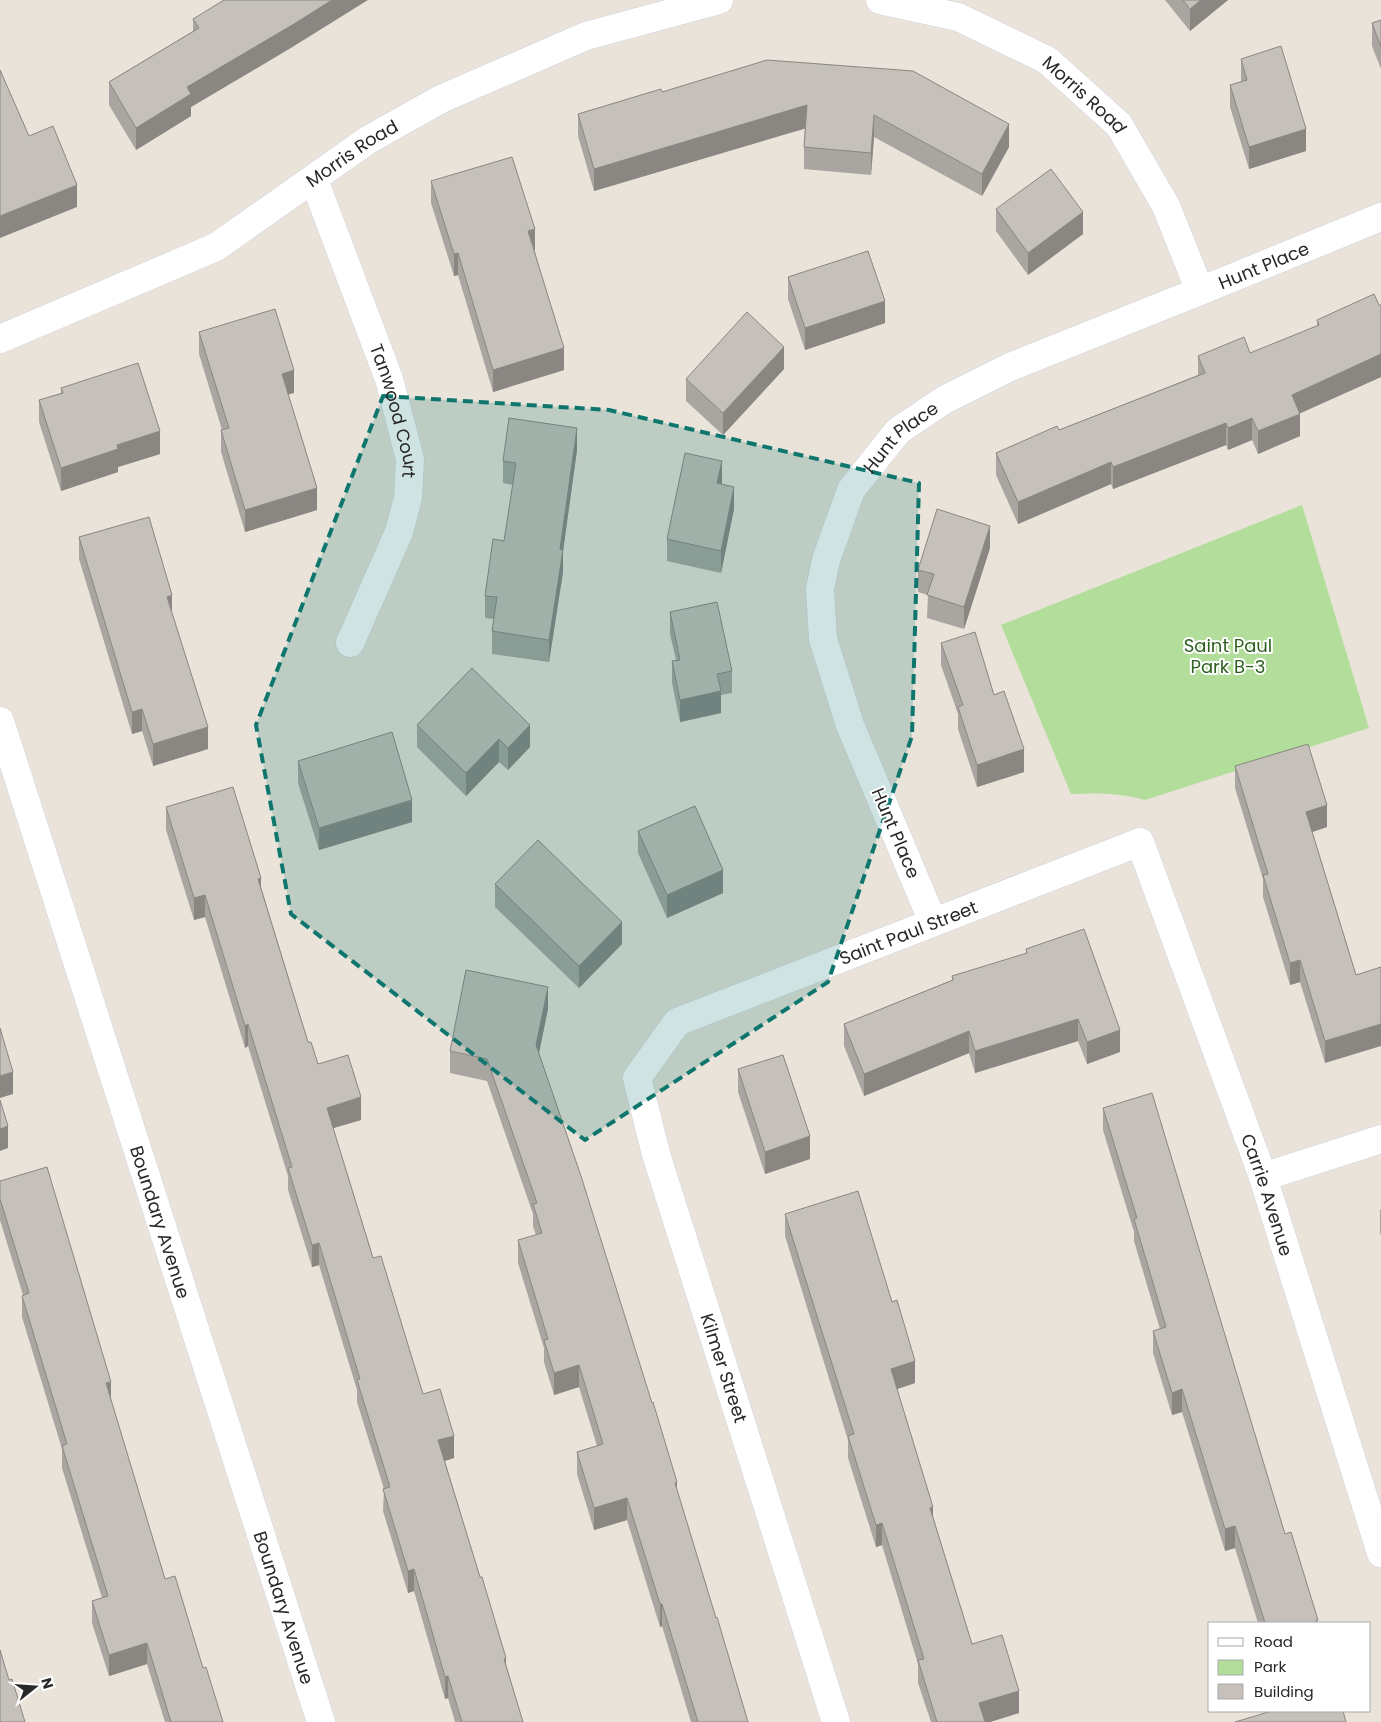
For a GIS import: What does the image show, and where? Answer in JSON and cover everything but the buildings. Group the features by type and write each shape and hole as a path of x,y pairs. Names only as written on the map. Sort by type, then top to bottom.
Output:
{"street":[{"name":"Morris Road","path":"0,339 216,247 314,180 368,140 442,99 586,36 719,0"},
{"name":"Morris Road","path":"880,0 958,17 1047,60 1119,125 1166,206 1200,291"},
{"name":"Tanwood Court","path":"314,180 390,379 410,459 408,498 399,532 350,643"},
{"name":"Hunt Place","path":"934,922 850,725 823,639 820,589 826,560 851,490 898,431 944,400 1010,367 1381,217"},
{"name":"Boundary Avenue","path":"0,721 321,1722"},
{"name":"Saint Paul Street","path":"677,1022 1140,842"},
{"name":"Carrie Avenue","path":"1140,842 1263,1177 1381,1553"},
{"name":"Kilmer Street","path":"677,1022 637,1078 656,1154 836,1722"},
{"path":"1263,1177 1381,1139"}],"highlighted area":[{"path":"383,396 609,410 919,483 912,736 828,982 585,1140 291,914 256,725"}],"green space":[{"name":"Saint Paul Park B-3","path":"1302,505 1369,728 1145,800 1108,794 1071,794 1001,625"}]}
